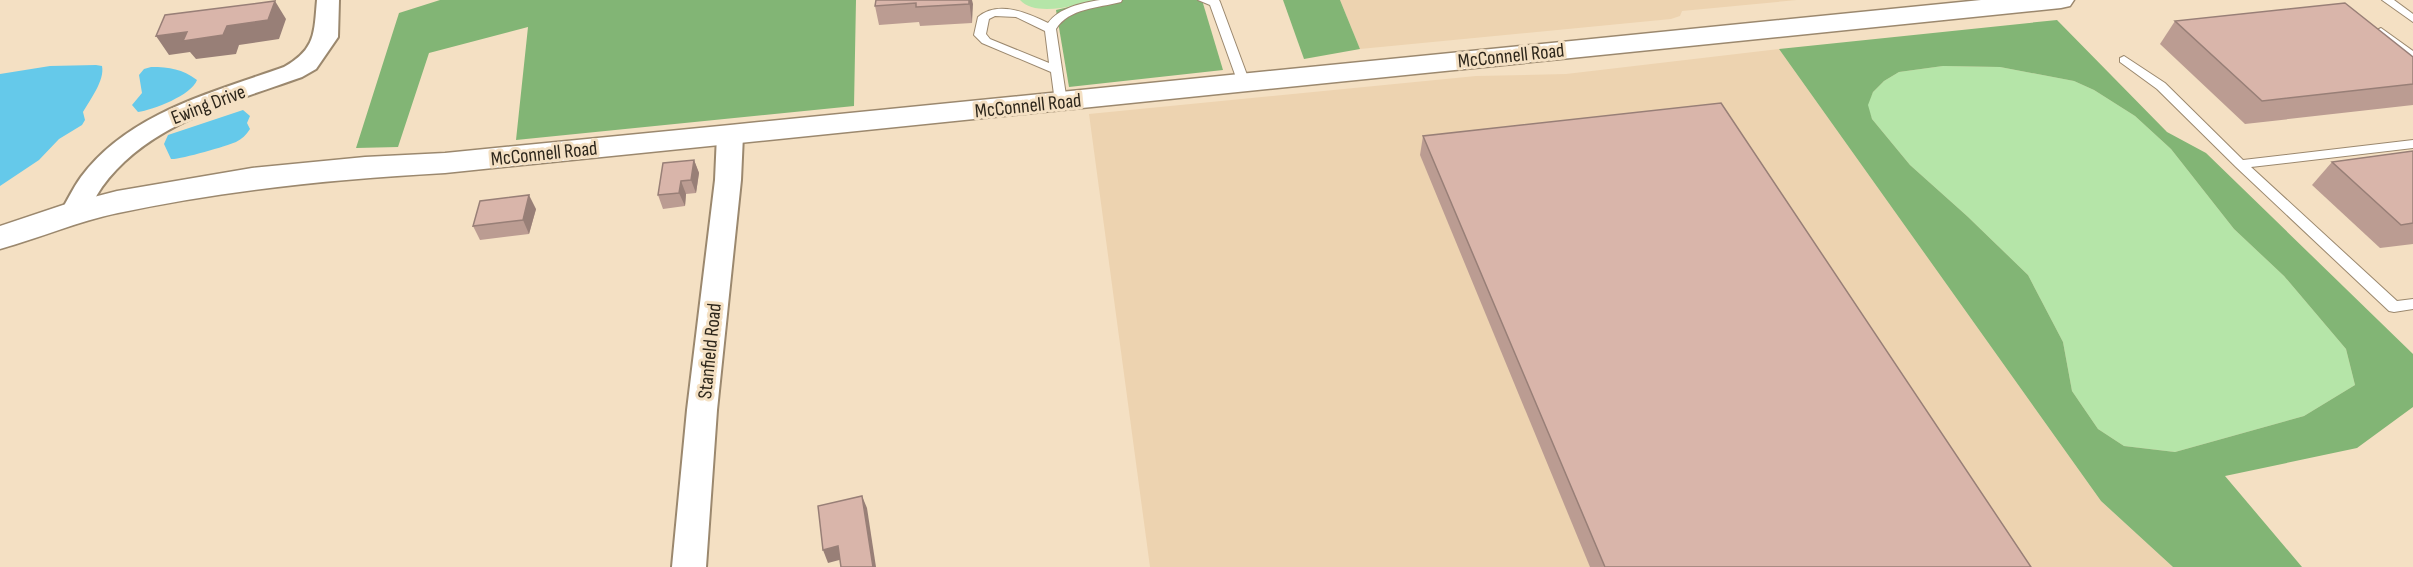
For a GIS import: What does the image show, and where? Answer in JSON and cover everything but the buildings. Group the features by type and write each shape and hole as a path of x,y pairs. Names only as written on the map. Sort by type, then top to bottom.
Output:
{"street":[{"name":"Ewing Drive","path":"74,213 90,182 136,138 153,126 293,72 307,64 326,37 328,0"},
{"name":"McConnell Road","path":"0,238 74,213 117,202 252,178 365,167 445,163 730,135 2061,0"},
{"name":"Stanfield Road","path":"689,567 702,410 728,180 730,135"}],"lane":[{"path":"1060,102 1050,29 1058,17 1085,6 1116,0"},
{"path":"1203,0 1215,2 1244,83"},
{"path":"2387,0 2413,19"},
{"path":"1050,29 1021,14 1008,11 993,12 984,17 980,35 986,41 1055,70"},
{"path":"2381,31 2413,57"},
{"path":"2124,60 2161,86 2240,164 2394,307 2413,304"},
{"path":"2240,164 2413,144"}],"shaded area":[{"path":"1340,0 1797,0 1682,11 1680,16 1671,19 1360,49"},
{"path":"1779,49 2101,501 2173,567 1150,567 1089,114 1476,76 1566,74"}],"green space":[{"path":"440,0 856,0 854,106 516,140 528,27 429,53 398,147 356,148 399,13"},
{"path":"1020,0 1099,0 1070,7 1047,9 1027,5"},
{"path":"1099,0 1202,0 1223,70 1069,87 1056,10"},
{"path":"1283,0 1340,0 1360,49 1304,59"},
{"path":"2057,20 2167,132 2206,153 2413,354 2413,407 2357,448 2225,476 2302,567 2173,567 2101,501 1779,49","holes":["1943,66 2000,67 2074,81 2094,90 2135,116 2171,149 2234,229 2284,276 2346,349 2355,385 2304,416 2175,452 2124,446 2098,429 2072,391 2063,342 2028,275 1910,165 1872,119 1868,105 1873,92 1884,81 1899,72"]},
{"path":"1943,66 2000,67 2074,81 2094,90 2135,116 2171,149 2234,229 2284,276 2346,349 2355,385 2304,416 2175,452 2124,446 2098,429 2072,391 2063,342 2028,275 1910,165 1872,119 1867,105 1873,92 1884,81 1899,72"}],"water":[{"path":"50,66 102,66 101,77 83,112 85,120 82,125 59,139 39,160 0,186 0,74"},
{"path":"151,67 176,69 197,80 194,86 180,96 162,105 138,112 132,105 142,93 139,75 144,69"},
{"path":"243,110 250,116 247,123 250,129 240,140 171,159 164,144 168,135"}]}
